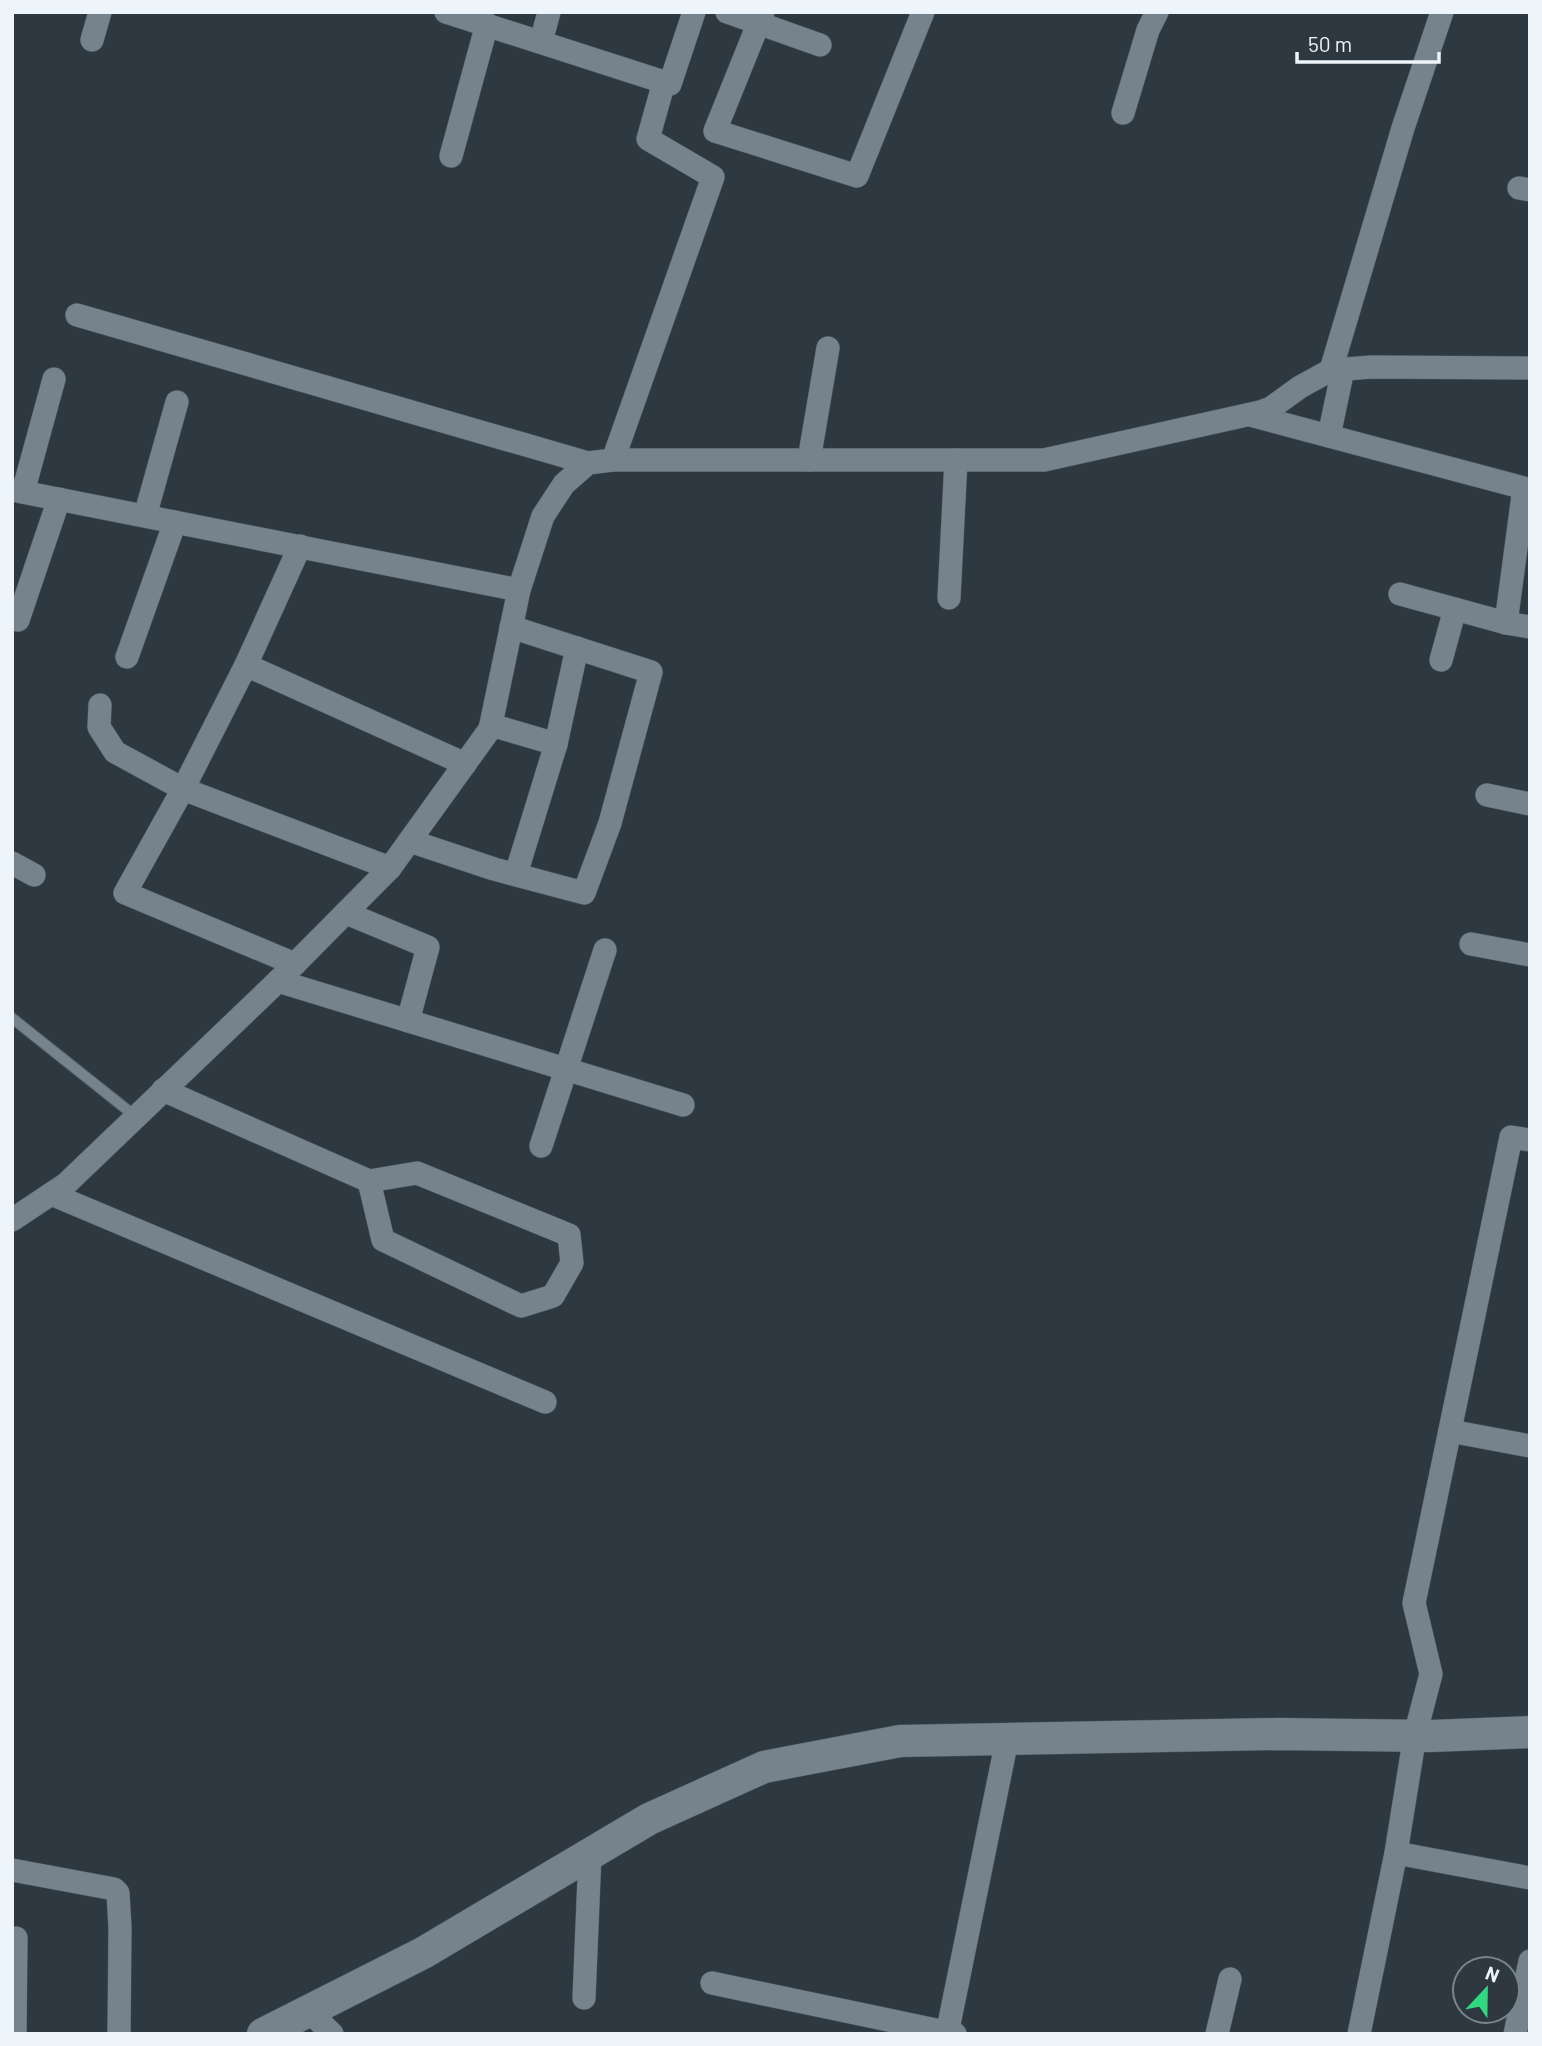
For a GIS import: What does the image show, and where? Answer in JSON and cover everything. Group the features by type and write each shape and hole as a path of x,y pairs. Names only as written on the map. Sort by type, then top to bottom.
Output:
{"main road":[{"path":"263,2034 423,1953 649,1819 764,1767 900,1741 1530,1732"}],"street":[{"path":"92,40 100,12"},
{"path":"446,12 670,84 694,12"},
{"path":"541,41 549,12"},
{"path":"727,12 761,18 820,45"},
{"path":"761,18 715,131 857,176 923,12"},
{"path":"1123,113 1148,30 1157,12"},
{"path":"1329,436 1337,369 1403,128 1443,12"},
{"path":"451,156 487,24"},
{"path":"613,460 713,177 648,139 664,82"},
{"path":"77,314 588,463 613,460 1044,460 1250,415 1271,408 1300,387 1337,369 1530,368"},
{"path":"809,460 828,348"},
{"path":"54,379 18,491 519,590"},
{"path":"145,516 177,402"},
{"path":"1250,415 1524,488 1506,623"},
{"path":"948,597 956,460"},
{"path":"12,1220 66,1184 278,981 390,868 491,725 519,590 543,516 564,484 588,463"},
{"path":"18,620 59,499"},
{"path":"127,657 175,522"},
{"path":"295,964 125,893 183,789 246,664 300,546"},
{"path":"1400,594 1530,627"},
{"path":"1441,660 1455,609"},
{"path":"410,841 584,893 610,823 651,672 511,627"},
{"path":"516,874 556,744 577,648"},
{"path":"246,664 465,764"},
{"path":"100,705 99,727 116,752 183,789 390,868"},
{"path":"491,725 556,744"},
{"path":"1487,795 1530,804"},
{"path":"12,863 34,875"},
{"path":"346,913 428,947 408,1021"},
{"path":"1471,944 1530,955"},
{"path":"541,1146 605,950"},
{"path":"278,981 684,1105"},
{"path":"163,1090 369,1181 417,1172 569,1235 572,1263 553,1296 521,1306 383,1240 369,1181"},
{"path":"1359,2034 1396,1853 1415,1735 1431,1674 1414,1603 1511,1137 1530,1140"},
{"path":"51,1194 545,1402"},
{"path":"1450,1431 1530,1446"},
{"path":"712,1983 950,2033 1007,1740"},
{"path":"1396,1853 1530,1878"},
{"path":"584,1998 590,1854"},
{"path":"12,1870 114,1889 118,1893 119,2034"},
{"path":"15,2034 16,1938"},
{"path":"1515,2034 1530,1961"},
{"path":"1217,2034 1230,1979"},
{"path":"309,2011 332,2034"}],"lane":[{"path":"12,1018 135,1116"}]}
